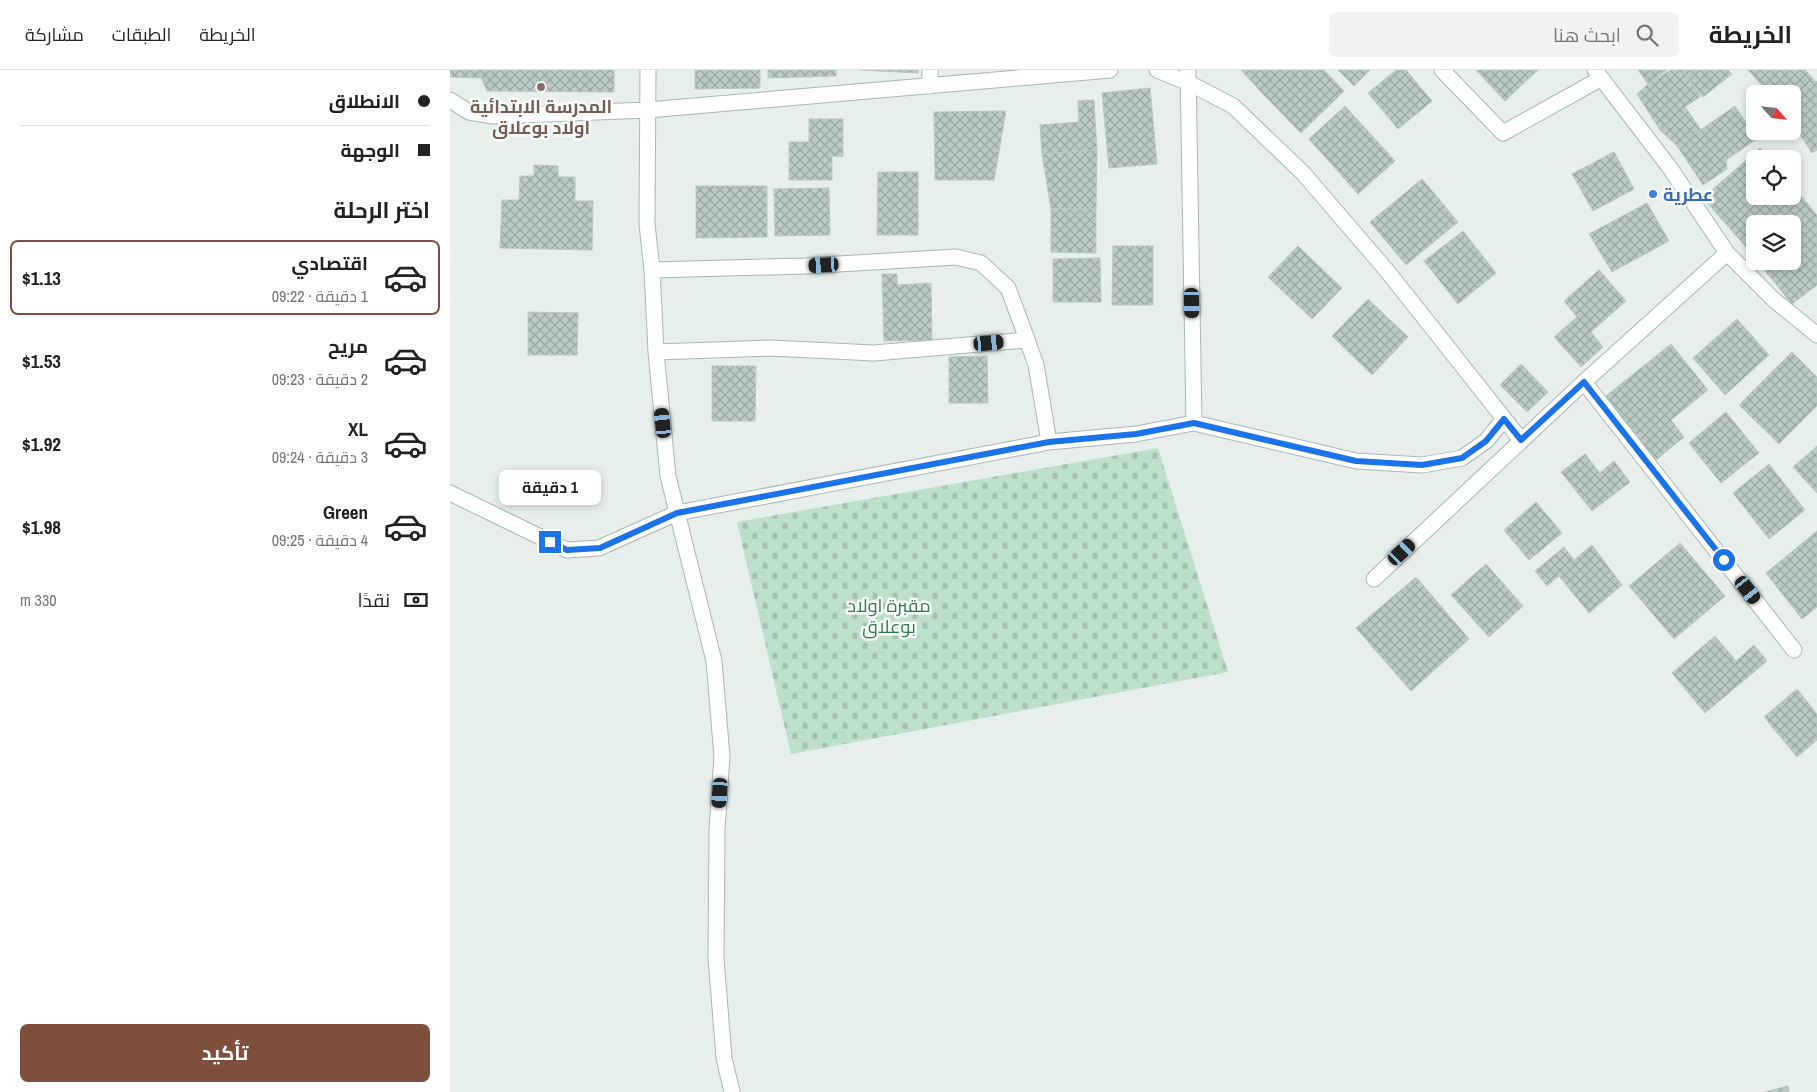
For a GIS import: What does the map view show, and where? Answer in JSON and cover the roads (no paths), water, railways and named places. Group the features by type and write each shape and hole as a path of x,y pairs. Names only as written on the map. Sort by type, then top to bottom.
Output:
{"street":[{"path":"648,70 647,224 652,270 656,352 668,476 714,661 722,757 717,830 716,958 724,1058 732,1092"},
{"path":"930,70 930,86"},
{"path":"450,100 469,112 493,116 648,110 1110,70"},
{"path":"1157,70 1188,77 1233,106 1303,173 1388,272 1521,440"},
{"path":"1442,70 1503,134 1598,74 1670,168 1727,253 1773,299 1817,335"},
{"path":"1188,77 1194,423"},
{"path":"1374,578 1521,440 1727,253"},
{"path":"652,270 805,266 956,257 981,263 1008,288 1036,365 1049,442"},
{"path":"656,352 771,348 874,353 1027,340"},
{"path":"1584,382 1794,650"},
{"path":"450,493 567,550 600,548 677,513 1049,442 1136,434 1194,423 1356,461 1422,465 1462,458 1486,441 1504,419"}],"place":[{"name":"المدرسة الابتدائية اولاد بوعلاق","path":"541,87"},
{"name":"عطرية","path":"1653,194"}],"park label":[{"name":"مقبرة اولاد بوعلاق","path":"889,615"}]}
